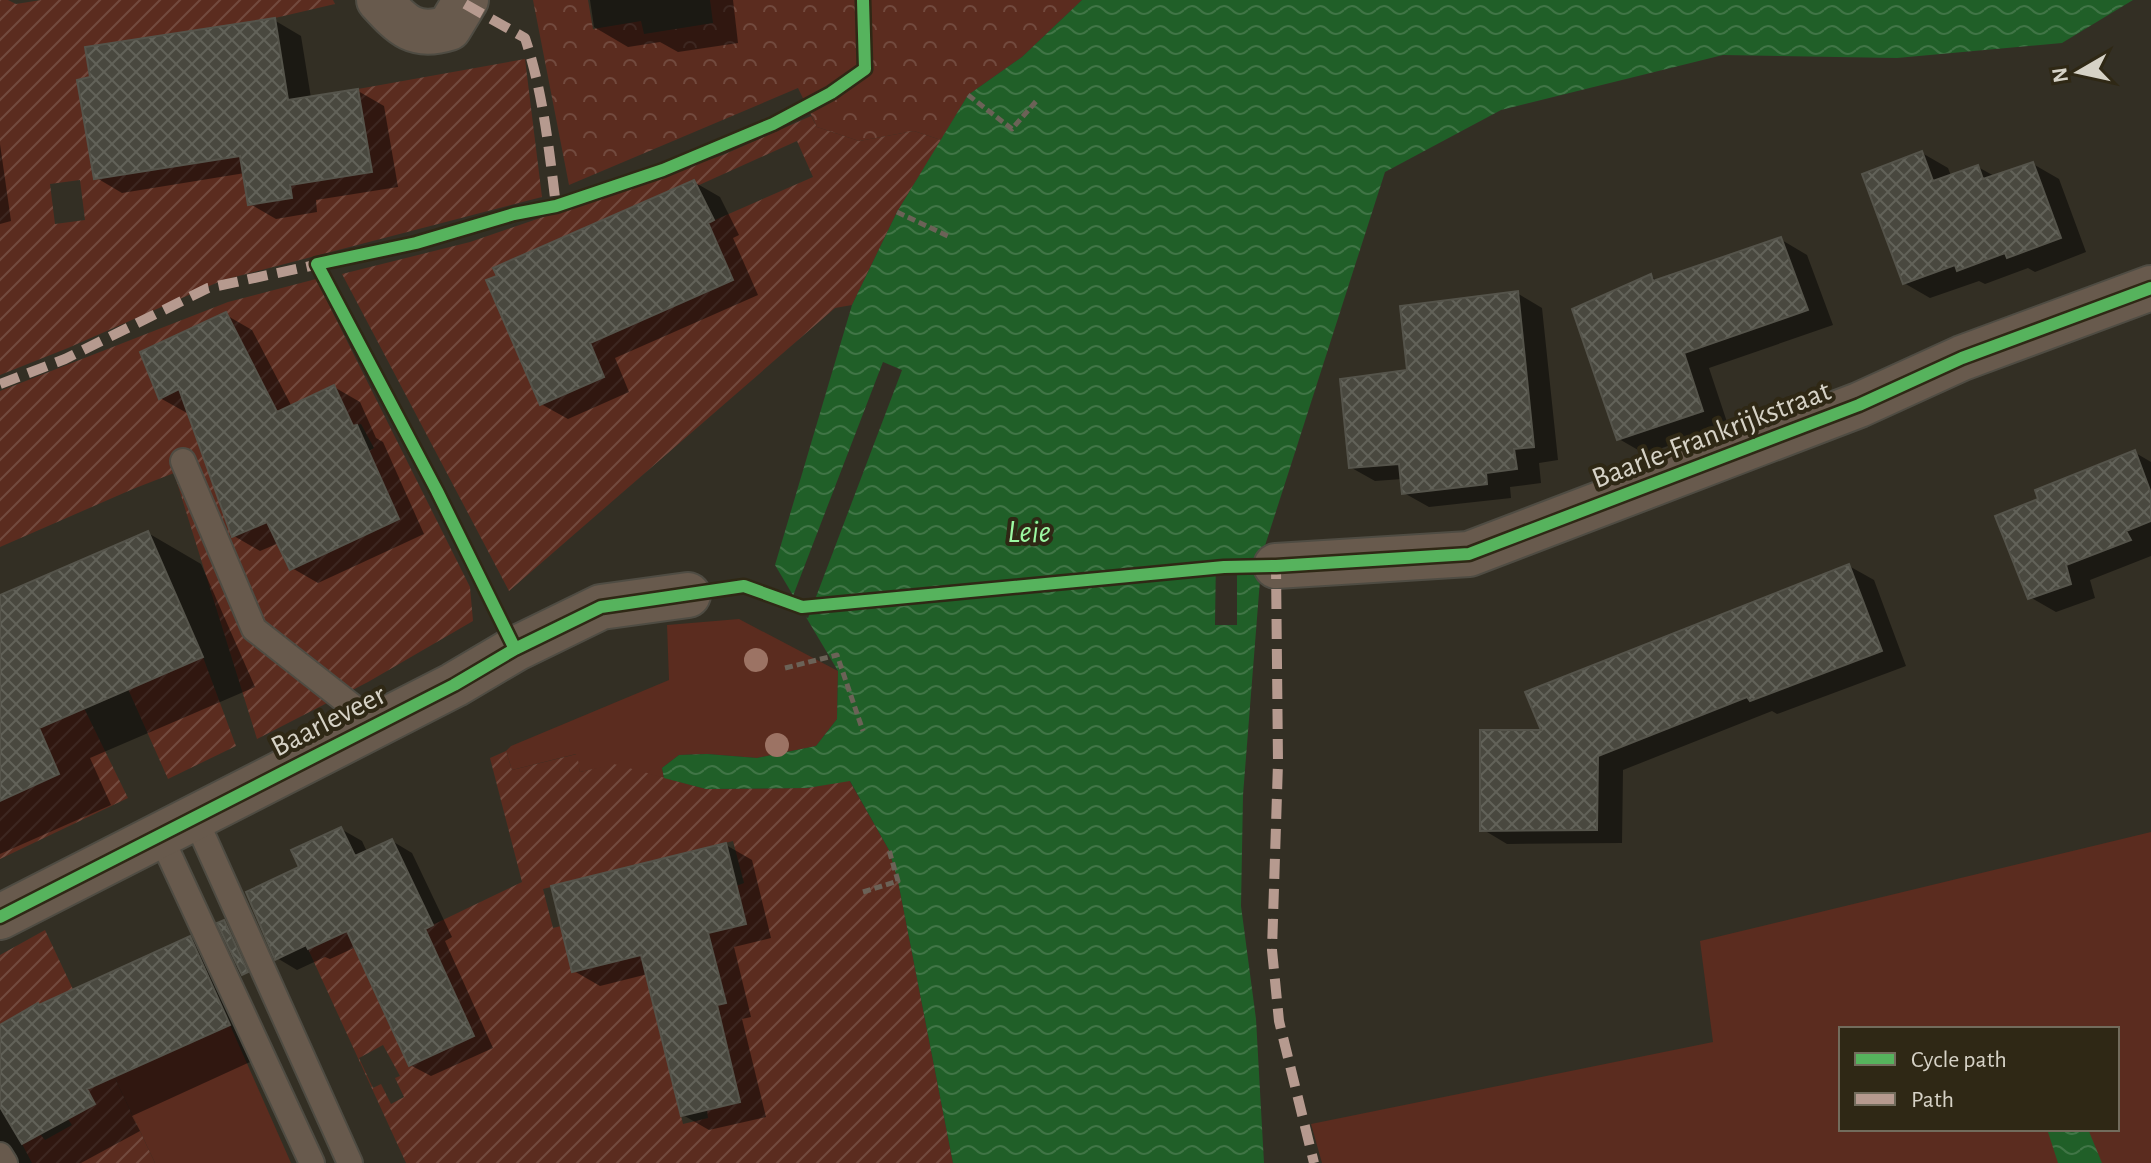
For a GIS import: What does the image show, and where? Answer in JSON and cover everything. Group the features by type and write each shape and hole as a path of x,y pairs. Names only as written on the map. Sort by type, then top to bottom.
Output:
{"street":[{"path":"379,0 415,31 431,33 449,28 466,0"},
{"name":"Baarle-Frankrijkstraat","path":"1276,566 1469,554 1859,405 1962,358 2151,288"},
{"name":"Baarleveer","path":"0,917 601,607 688,595"}],"lane":[{"path":"183,461 254,629 375,724"},
{"path":"177,826 312,1163"},
{"path":"177,826 350,1163"},
{"path":"0,1155 5,1163"}],"path":[{"path":"968,95 1012,129 1038,99"},
{"path":"897,212 950,237"},
{"path":"785,668 837,655 863,731"},
{"path":"863,892 898,881 889,850"}],"green space":[{"path":"0,0 16,4 41,0 333,0 335,4 219,27 248,205 292,198 290,185 372,172 358,89 525,59 542,197 223,280 0,375","holes":["85,47 171,166 94,178 77,80 90,77","80,180 85,220 55,224 50,184"]},
{"path":"533,0 588,0 593,29 641,21 644,34 713,23 710,0 1082,0 1022,57 968,95 941,140 914,131 859,141 817,127 798,88 569,185"},
{"path":"811,116 817,127 859,141 914,131 941,140 897,212 852,305 835,308 509,591 342,274 470,242 723,155","holes":["797,141 813,177 708,223 590,343 604,377 540,405 487,280 497,276 493,268 693,180 697,186"]},
{"path":"316,279 470,587 473,621 368,682 257,739 174,473 0,547 0,391 228,302","holes":["226,313 247,352 226,363 246,428 334,385 353,426 361,424 374,448 369,451 398,519 290,569 267,522 233,537 179,389 159,399 141,352"]},
{"path":"739,619 838,671 837,719 816,746 757,758 679,755 662,768 664,778 614,765 580,772 576,754 512,770 506,751 511,746 669,680 667,625"},
{"path":"203,657 236,746 168,779 128,689"},
{"path":"84,708 128,798 0,859 0,801 59,774 39,728"},
{"path":"506,751 512,770 577,754 580,772 614,764 706,789 807,788 849,780 889,850 898,881 953,1163 406,1163 308,949 335,937 351,915 362,965 391,1028 473,1035 438,956 395,943 522,882 490,758","holes":["733,841 744,883 736,886 709,933 726,1002 717,1005 740,1102 707,1110 708,1118 683,1124 639,948 613,962 572,972 561,926 553,928 543,889","383,1045 400,1076 395,1078 404,1097 391,1104 381,1084 373,1088 359,1058"]},
{"path":"2151,832 2151,1163 1322,1163 1311,1124 1713,1042 1700,941"},
{"path":"45,930 155,1163 32,1163 22,1144 40,1134 45,1140 72,1125 68,1119 95,1104 38,1003 0,1025 0,955"},
{"path":"99,978 139,1066 230,1025 291,1163 155,1163 73,989"}],"water":[{"name":"Leie","path":"1082,0 2133,0 2062,43 1897,58 1723,55 1501,110 1385,172 1262,555 1243,795 1241,906 1256,1019 1264,1163 953,1163 898,881 889,850 850,781 807,788 706,789 664,778 662,768 679,755 757,758 816,746 837,719 838,671 775,565 852,305 897,212 968,95 1022,57"},
{"path":"2048,1131 2089,1131 2102,1163 2058,1163"}],"pier":[{"path":"883,362 902,370 808,618 800,615 788,595 793,596"},
{"path":"1216,560 1265,560 1264,573 1237,573 1237,625 1215,625"}],"building":[{"path":"275,18 288,100 358,89 372,172 290,185 292,198 248,205 240,156 94,179 77,80 90,77 85,47"},
{"path":"1922,151 1933,181 1978,165 1983,179 2033,162 2061,238 2007,258 2005,253 1957,271 1955,265 1903,284 1862,174"},
{"path":"694,180 714,220 708,223 733,280 590,343 604,377 540,405 486,280 497,276 493,268"},
{"path":"1781,237 1808,310 1684,353 1703,411 1617,440 1572,309 1651,274 1653,281"},
{"path":"1518,291 1534,447 1514,449 1517,469 1486,473 1487,484 1402,494 1399,464 1349,468 1340,379 1407,370 1400,306"},
{"path":"226,312 277,412 334,385 353,426 357,425 399,519 290,570 267,522 232,537 179,389 159,399 140,352"},
{"path":"2135,450 2151,493 2151,521 2126,531 2131,540 2066,565 2071,584 2028,599 1995,516 2038,499 2035,490"},
{"path":"148,531 203,657 39,728 59,774 0,801 0,595"},
{"path":"1849,564 1882,651 1750,701 1747,697 1598,756 1597,830 1480,831 1480,730 1541,730 1525,692"},
{"path":"341,827 355,856 392,839 433,925 425,929 474,1036 409,1066 347,931 275,960 246,892 299,867 291,850"},
{"path":"726,843 746,924 708,933 726,1003 717,1005 740,1102 681,1116 641,955 572,972 551,886"},
{"path":"224,920 248,972 242,975 217,923"},
{"path":"190,936 230,1025 87,1089 95,1104 22,1144 0,1107 0,1025 38,1003"}],"ferry route":[{"path":"802,607 1224,567"}],"marked path":[{"path":"465,4 525,38 541,100 556,206"},
{"path":"0,384 65,359 208,288 324,263"},
{"path":"1269,566 1276,566 1278,763 1272,950 1279,1021 1314,1163"}],"cycle path":[{"path":"515,649 437,491 317,264 416,243 514,214 556,206 663,170 773,124 831,93 865,69 863,0"},
{"path":"0,917 601,607 744,586 802,607 1224,567 1469,554 1859,405 1962,358 2151,288"}]}
